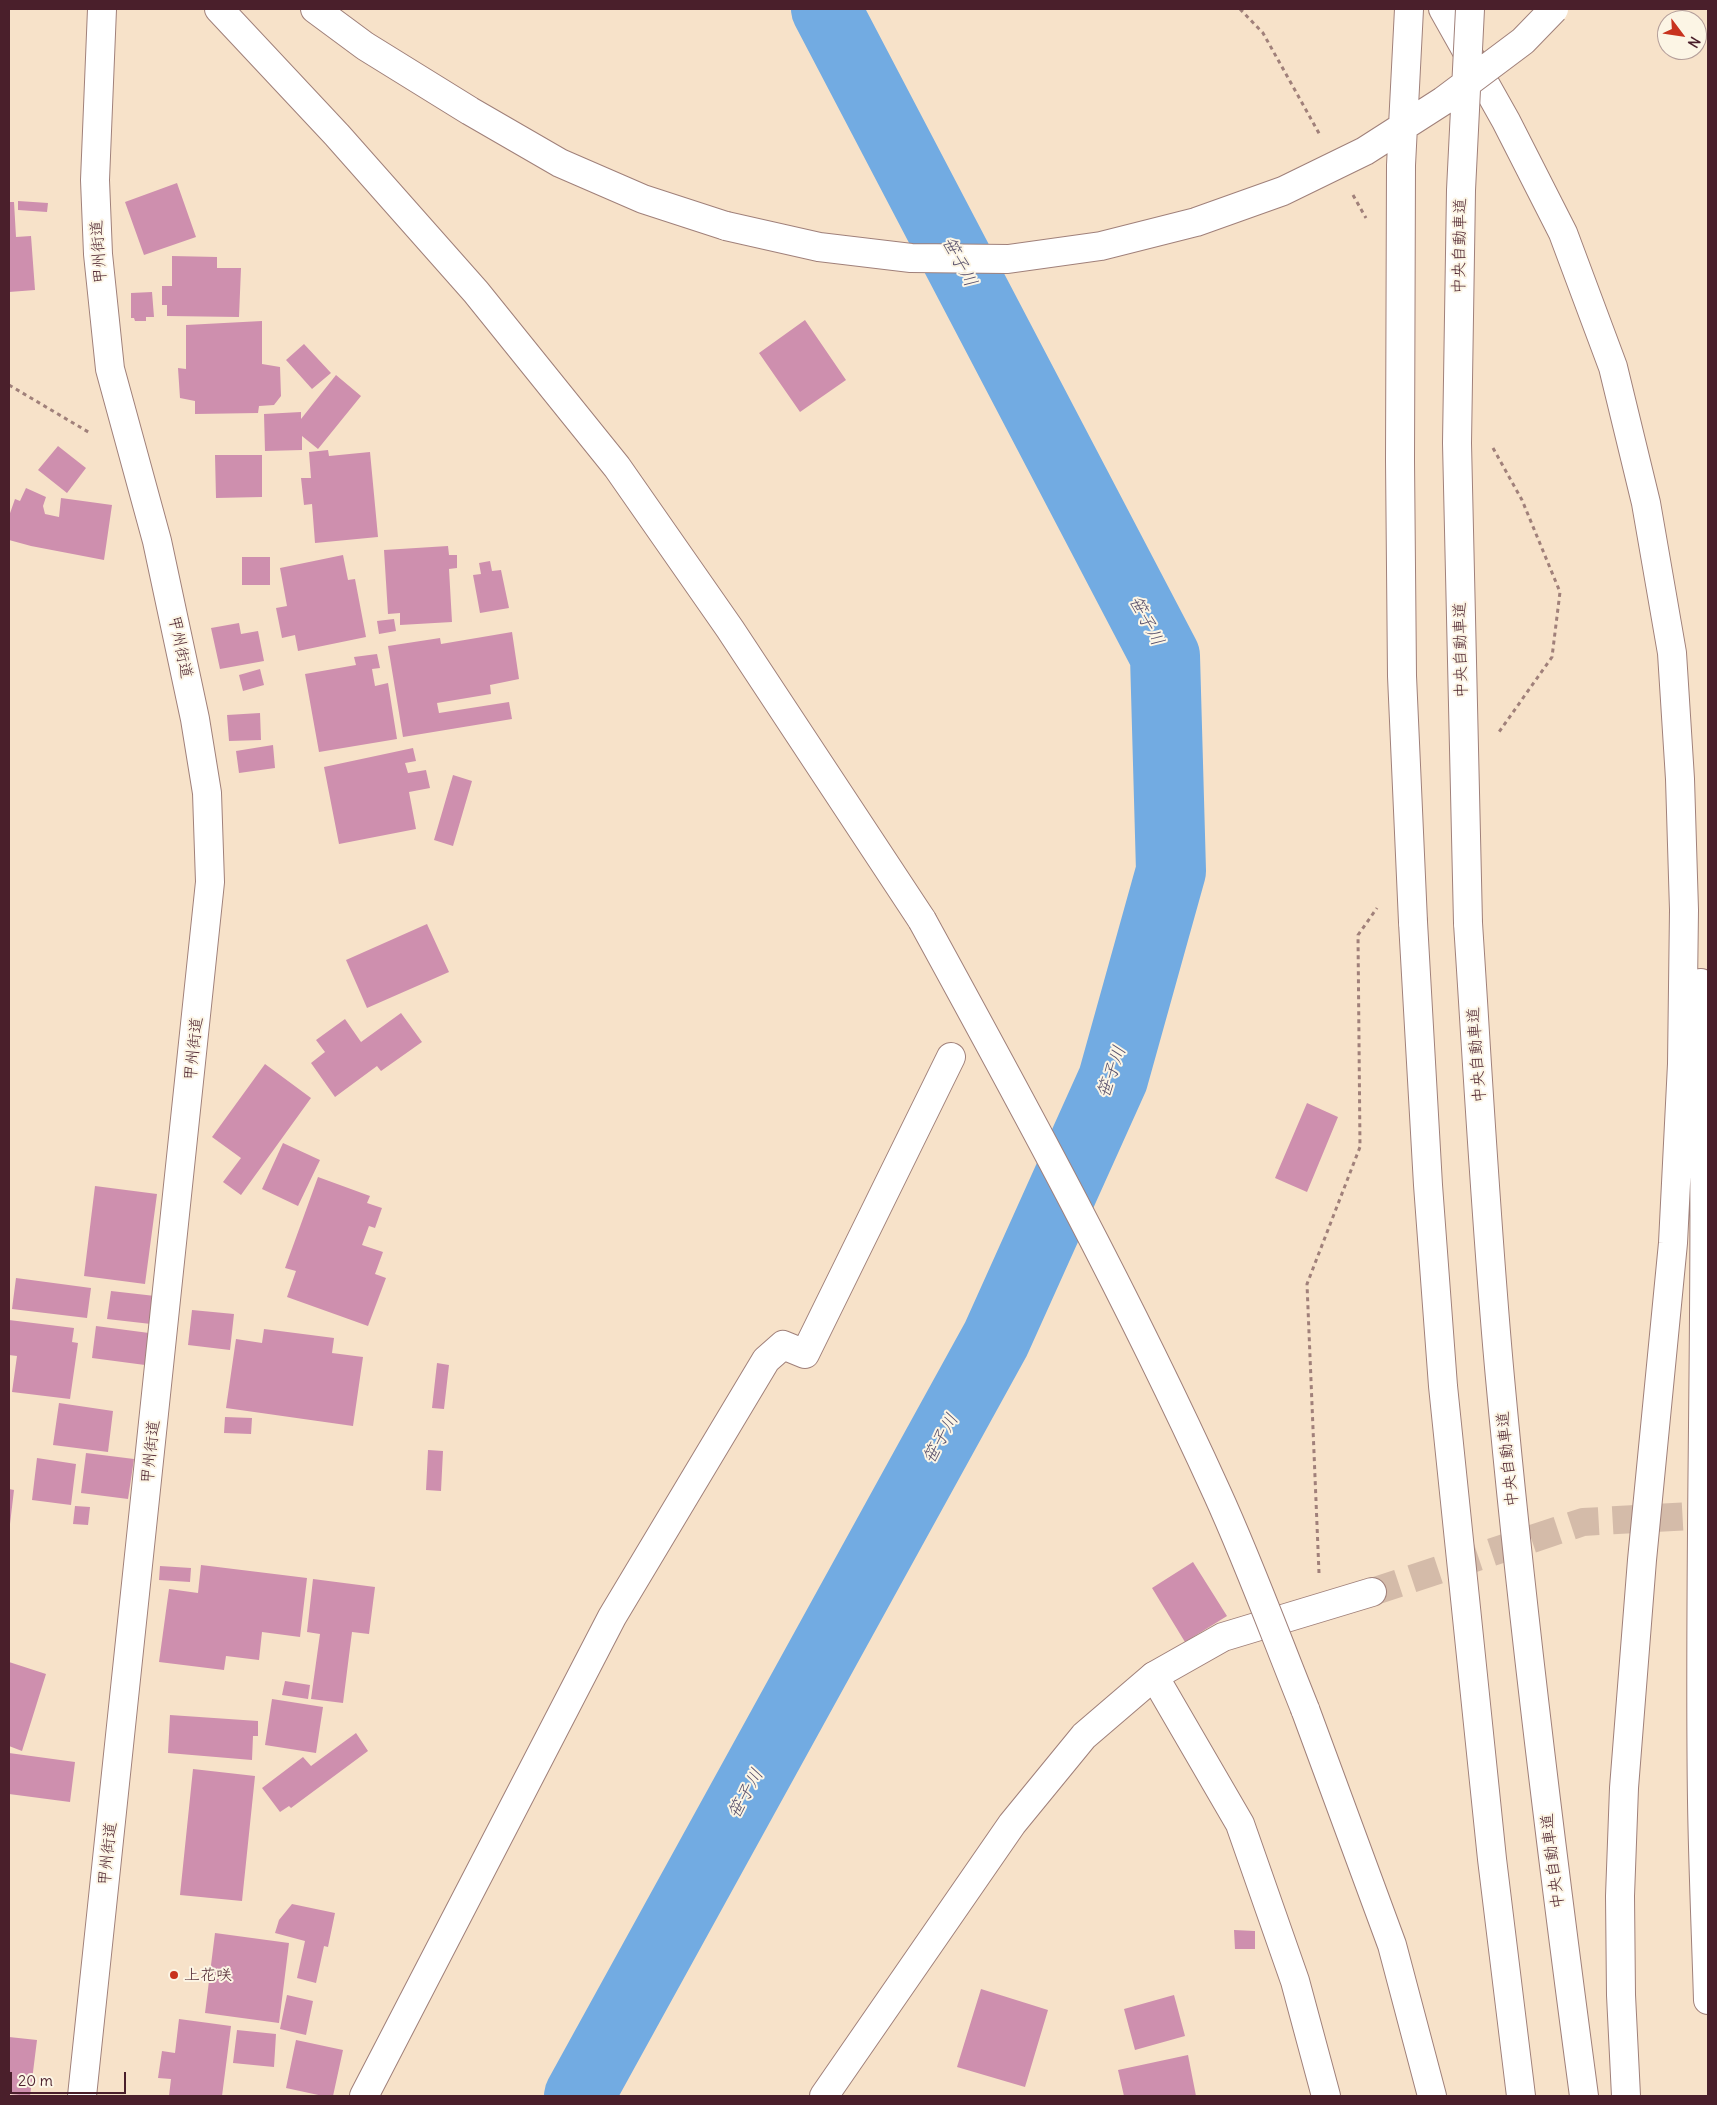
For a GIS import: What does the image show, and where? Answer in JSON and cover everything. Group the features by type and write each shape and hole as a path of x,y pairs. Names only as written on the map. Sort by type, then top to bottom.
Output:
{"main road":[{"name":"甲州街道","path":"82,2096 210,882 207,793 195,719 157,541 110,369 98,254 95,180 102,9"},
{"path":"219,9 337,136 476,292 617,466 730,629 922,920 1033,1122 1125,1300 1218,1494 1305,1709 1392,1945 1432,2096"},
{"path":"315,9 373,51 470,111 560,163 643,199 726,226 819,247 902,257 1008,259 1101,246 1196,222 1283,191 1365,151 1443,101 1523,41 1554,9"},
{"path":"1409,9 1401,165 1400,460 1402,676 1414,922 1428,1175 1443,1386 1492,1859 1521,2096"},
{"path":"1443,9 1506,121 1562,233 1613,367 1646,503 1672,653 1688,775 1698,913 1703,1048 1702,1801 1708,2000"},
{"name":"中央自動車道","path":"1470,9 1461,190 1457,443 1468,923 1500,1377 1553,1863 1584,2096"},
{"path":"1626,2096 1621,1995 1620,1896 1624,1788 1642,1560 1673,1243 1682,1064 1684,910 1680,779 1672,653"},
{"path":"364,2096 612,1617 766,1360 783,1345 805,1354 951,1057"},
{"path":"824,2096 1012,1824 1084,1736 1154,1676 1223,1637 1372,1592"},
{"path":"1154,1676 1240,1824 1295,1981 1326,2096"}],"path":[{"path":"9,385 134,458"}],"building":[{"path":"177,183 196,237 144,255 125,202"},
{"path":"18,201 48,203 47,212 18,210"},
{"path":"9,202 14,202 16,237 31,236 35,290 9,292"},
{"path":"172,256 217,257 217,268 241,268 239,317 167,316 167,305 162,305 162,286 172,286"},
{"path":"152,292 154,317 146,317 146,321 135,321 134,318 131,318 131,293"},
{"path":"805,320 846,380 800,412 759,353"},
{"path":"262,321 262,364 280,367 281,396 274,405 259,406 258,413 195,414 195,401 180,398 178,368 186,369 186,325"},
{"path":"304,344 331,373 312,389 286,360"},
{"path":"336,375 361,396 318,449 302,436 302,450 265,451 264,414 301,412 301,419"},
{"path":"58,446 86,468 67,493 38,470"},
{"path":"328,450 329,456 370,452 378,537 315,543 312,504 304,505 301,478 311,478 309,452"},
{"path":"215,455 262,455 262,497 216,498"},
{"path":"26,488 46,497 43,506 45,514 59,517 61,498 112,505 104,560 9,540 9,516 15,499 20,501"},
{"path":"448,546 449,555 457,555 457,568 449,569 452,622 400,625 400,613 388,614 384,550"},
{"path":"343,555 348,580 355,579 366,637 298,651 295,635 282,638 276,608 287,606 280,568"},
{"path":"242,557 270,557 270,585 242,585"},
{"path":"490,561 492,571 501,570 509,608 480,613 473,575 481,574 479,563"},
{"path":"394,619 396,631 379,634 377,621"},
{"path":"239,623 241,634 258,631 264,661 220,669 211,628"},
{"path":"512,632 519,679 490,685 491,694 437,703 439,713 509,702 512,719 403,737 388,646 440,638 441,644"},
{"path":"377,654 380,668 372,669 375,686 388,683 397,739 319,752 305,674 356,665 354,657"},
{"path":"260,669 264,685 243,691 239,675"},
{"path":"260,713 261,740 229,741 227,715"},
{"path":"273,745 275,768 239,773 236,751"},
{"path":"413,748 416,761 405,763 408,773 426,770 430,788 409,792 416,829 339,844 324,767"},
{"path":"453,775 472,781 453,846 434,840"},
{"path":"427,924 449,972 367,1008 346,960"},
{"path":"401,1013 422,1042 381,1071 377,1066 335,1097 311,1063 325,1052 316,1040 345,1019 361,1042"},
{"path":"265,1064 311,1098 241,1195 223,1182 241,1158 212,1137"},
{"path":"1307,1103 1338,1117 1307,1192 1275,1178"},
{"path":"283,1143 320,1160 298,1206 262,1189"},
{"path":"318,1177 370,1196 367,1203 382,1208 375,1228 369,1226 362,1245 383,1252 375,1274 386,1278 368,1326 287,1297 296,1271 285,1268"},
{"path":"95,1186 157,1194 145,1284 84,1276"},
{"path":"16,1278 91,1288 87,1318 12,1309"},
{"path":"111,1291 155,1296 151,1324 107,1319"},
{"path":"192,1310 234,1314 230,1350 188,1345"},
{"path":"9,1320 74,1328 72,1342 78,1343 70,1399 12,1392 17,1356 9,1355"},
{"path":"96,1326 149,1333 145,1365 92,1358"},
{"path":"264,1329 334,1338 332,1353 363,1357 353,1426 226,1408 236,1339 262,1343"},
{"path":"437,1363 449,1365 444,1409 432,1408"},
{"path":"59,1403 113,1411 108,1452 53,1445"},
{"path":"225,1417 252,1418 251,1434 224,1433"},
{"path":"428,1450 443,1451 441,1491 426,1490"},
{"path":"86,1453 134,1459 128,1499 81,1493"},
{"path":"37,1458 76,1464 71,1505 32,1500"},
{"path":"9,1489 14,1490 10,1524 9,1524"},
{"path":"75,1506 90,1507 88,1525 73,1524"},
{"path":"1193,1562 1227,1616 1185,1642 1152,1588"},
{"path":"201,1565 307,1578 300,1637 262,1632 259,1660 226,1656 224,1670 159,1662 169,1589 198,1593"},
{"path":"160,1566 191,1568 190,1582 159,1580"},
{"path":"313,1579 375,1587 369,1634 352,1632 343,1703 311,1699 320,1634 307,1632"},
{"path":"9,1662 46,1674 22,1751 9,1746"},
{"path":"285,1681 310,1685 308,1699 282,1695"},
{"path":"272,1699 323,1707 316,1753 265,1745"},
{"path":"170,1715 258,1721 258,1736 253,1736 252,1760 168,1753"},
{"path":"356,1733 368,1751 291,1808 289,1806 280,1812 262,1788 303,1757 311,1766"},
{"path":"9,1753 75,1762 70,1802 9,1794"},
{"path":"193,1769 255,1776 242,1901 180,1895"},
{"path":"292,1904 335,1913 328,1947 324,1946 316,1983 297,1978 305,1941 275,1933 279,1920"},
{"path":"1234,1930 1255,1931 1255,1949 1235,1949"},
{"path":"215,1933 289,1943 279,2023 205,2013"},
{"path":"981,1989 1048,2010 1025,2087 957,2067"},
{"path":"287,1995 313,2001 306,2035 280,2029"},
{"path":"1174,1995 1185,2036 1135,2050 1124,2009"},
{"path":"179,2019 231,2026 222,2096 169,2096 171,2079 158,2078 162,2051 175,2053"},
{"path":"237,2030 276,2034 274,2067 233,2063"},
{"path":"9,2037 37,2040 30,2096 9,2094"},
{"path":"296,2040 343,2050 333,2096 323,2096 286,2088"},
{"path":"1188,2055 1196,2096 1124,2096 1118,2070"}],"waterway":[{"name":"笹子川","path":"579,2096 996,1339 1113,1079 1171,871 1165,656 826,9"}],"tunnel":[{"path":"1372,1592 1583,1522 1708,1515"}],"place":[{"name":"上花咲","path":"174,1975"}]}
